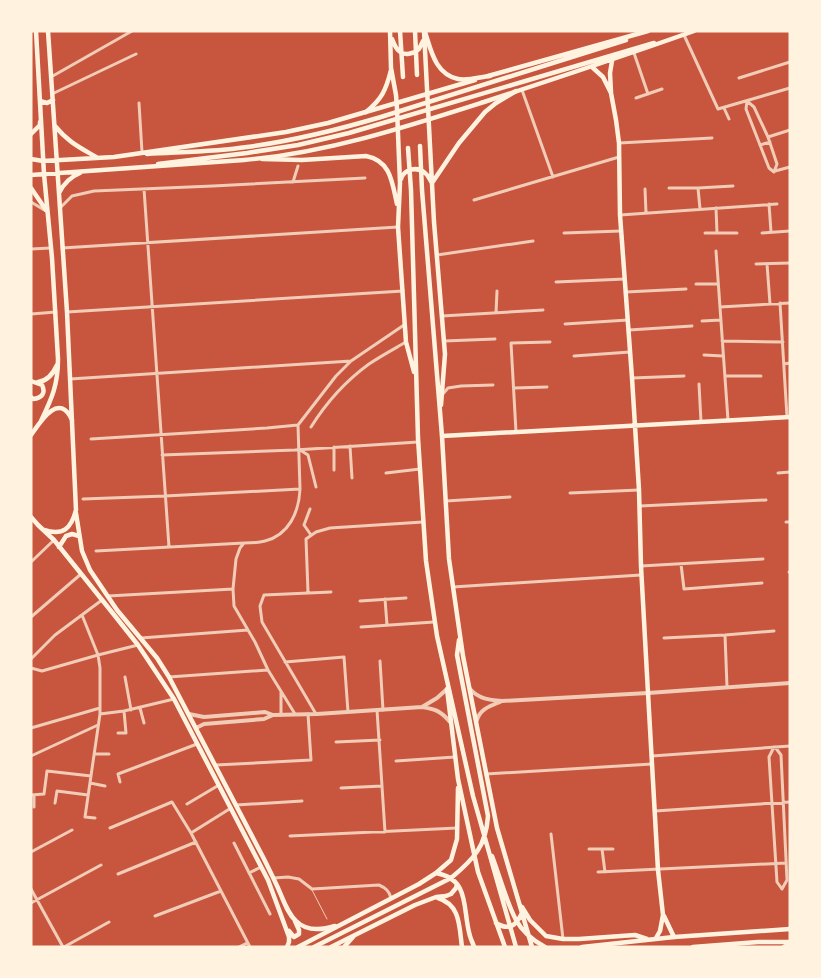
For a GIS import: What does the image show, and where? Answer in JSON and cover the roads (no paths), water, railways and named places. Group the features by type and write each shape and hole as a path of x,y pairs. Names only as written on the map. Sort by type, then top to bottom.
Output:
{"main road":[{"path":"36,31 43,161 56,312 58,359 56,387 41,421"},
{"path":"48,31 67,312 76,510 82,551 90,570 107,596 157,658 169,677 274,878 286,906 295,920 299,934 294,937 285,926"},
{"path":"400,31 403,77"},
{"path":"415,31 417,75"},
{"path":"425,31 432,183 445,354 440,418"},
{"path":"425,31 433,58 439,68 448,75 458,79 490,76"},
{"path":"114,157 286,132 328,123 648,31"},
{"path":"31,158 43,161 213,151 296,139 381,117 654,31"},
{"path":"262,159 314,150 429,120 612,61 693,31"},
{"path":"117,169 298,145 348,133 693,31"},
{"path":"390,34 396,49 401,53 407,54 420,48 424,39"},
{"path":"390,34 391,68 397,103 400,183 398,227 406,342 416,381"},
{"path":"612,61 610,73 611,93 619,143 620,215 640,506 640,566 658,870 663,915 660,931 656,938"},
{"path":"592,67 603,78 611,93"},
{"path":"366,112 382,97 391,68"},
{"path":"432,183 459,143 485,112 516,91"},
{"path":"40,101 46,103 53,100"},
{"path":"31,134 40,125 41,116"},
{"path":"54,124 61,134 74,145 97,158"},
{"path":"420,146 453,587 476,722 497,828 532,947"},
{"path":"408,148 418,442 426,561 434,622 473,796 516,947"},
{"path":"31,175 262,159 302,160 366,156 374,158 387,168 391,177 398,213"},
{"path":"400,183 403,175 415,169 424,172 432,183"},
{"path":"58,194 66,181 73,176 87,171"},
{"path":"31,188 47,212"},
{"path":"34,381 42,381 52,374 58,359"},
{"path":"31,397 33,399 39,398 44,395 45,390 42,385 34,381"},
{"path":"31,435 46,414 56,408 66,412 72,421"},
{"path":"442,436 788,417"},
{"path":"44,530 53,533 63,532 74,520 76,510"},
{"path":"31,519 60,547 138,645 174,699 271,888 288,937 287,947"},
{"path":"60,547 66,536 72,534 79,536"},
{"path":"314,947 451,878 469,863 483,842 488,816 457,655 460,634"},
{"path":"445,672 458,780 478,872 504,947"},
{"path":"298,947 419,884 451,860 457,839 458,780"},
{"path":"487,844 517,922 526,933 546,947"},
{"path":"436,873 454,880 464,898 470,936 474,947"},
{"path":"331,947 415,905 436,897 451,894 456,888 456,884"},
{"path":"436,897 444,900 456,912 460,925 462,947"},
{"path":"518,900 530,920 546,936 579,939 634,934 648,940"},
{"path":"495,922 506,927 514,925 522,913"},
{"path":"663,915 674,937"},
{"path":"295,920 302,926 314,930 322,930 339,925"},
{"path":"582,947 656,938 790,929"},
{"path":"344,947 353,936"},
{"path":"604,947 619,942"},
{"path":"693,947 735,944 790,944"},
{"path":"784,947 790,944"}],"street":[{"path":"51,77 132,31"},
{"path":"684,35 718,109 790,88"},
{"path":"634,53 648,94"},
{"path":"52,94 136,54"},
{"path":"739,78 790,62"},
{"path":"522,90 552,177"},
{"path":"636,98 662,90"},
{"path":"747,101 754,107 770,142 777,164 774,172"},
{"path":"747,101 746,109 769,168 774,172"},
{"path":"139,103 142,152"},
{"path":"724,108 729,119"},
{"path":"752,124 760,120"},
{"path":"768,137 790,130"},
{"path":"619,143 712,138"},
{"path":"760,145 770,142"},
{"path":"474,200 619,156"},
{"path":"293,182 298,166"},
{"path":"774,172 790,167"},
{"path":"59,208 72,196 94,191 365,178"},
{"path":"670,188 733,186"},
{"path":"698,188 700,209"},
{"path":"144,189 169,547"},
{"path":"645,189 646,213"},
{"path":"31,202 47,212"},
{"path":"769,204 771,232"},
{"path":"620,215 777,204"},
{"path":"716,208 717,233"},
{"path":"62,248 398,227"},
{"path":"564,233 621,231"},
{"path":"762,233 790,231"},
{"path":"705,233 737,233"},
{"path":"437,255 533,241"},
{"path":"31,249 51,248"},
{"path":"716,251 728,420"},
{"path":"756,264 790,263"},
{"path":"767,264 770,304"},
{"path":"556,282 625,279"},
{"path":"696,284 718,284"},
{"path":"626,292 686,289"},
{"path":"67,312 403,291"},
{"path":"496,313 497,291"},
{"path":"720,307 790,303"},
{"path":"780,304 788,417"},
{"path":"442,316 543,310"},
{"path":"31,314 56,312"},
{"path":"565,324 628,320"},
{"path":"702,320 721,320"},
{"path":"96,551 244,543 265,541 278,536 289,525 296,512 300,498 298,425 336,376 351,361 405,324"},
{"path":"629,330 692,326"},
{"path":"444,341 494,339"},
{"path":"722,340 783,342"},
{"path":"311,426 342,388 353,378 369,364 406,342"},
{"path":"516,432 511,343 550,342"},
{"path":"574,356 630,352"},
{"path":"704,355 723,356"},
{"path":"70,379 351,361"},
{"path":"784,364 790,363"},
{"path":"632,378 684,376"},
{"path":"725,376 761,376"},
{"path":"785,383 790,383"},
{"path":"699,384 701,422"},
{"path":"442,395 448,388 493,385"},
{"path":"514,388 547,387"},
{"path":"91,440 298,425"},
{"path":"162,456 418,442"},
{"path":"350,446 352,478"},
{"path":"334,447 334,470"},
{"path":"300,449 308,455 316,487"},
{"path":"386,473 420,469"},
{"path":"778,473 790,472"},
{"path":"83,499 300,489"},
{"path":"570,493 639,490"},
{"path":"446,501 510,497"},
{"path":"640,506 766,500"},
{"path":"310,509 304,524 311,535"},
{"path":"308,592 306,539 311,535 330,528 423,522"},
{"path":"31,562 54,540"},
{"path":"244,543 236,559 233,589 234,606 255,642 268,670 295,714"},
{"path":"640,566 763,559"},
{"path":"681,564 684,589 762,584"},
{"path":"31,617 81,574"},
{"path":"453,587 641,575"},
{"path":"107,596 233,589"},
{"path":"317,714 262,622 260,606 264,594 330,592"},
{"path":"360,601 406,598"},
{"path":"385,599 387,626"},
{"path":"31,659 55,635 102,600"},
{"path":"82,615 98,655 100,668 100,714 85,817 95,818"},
{"path":"362,627 434,622"},
{"path":"141,638 248,630"},
{"path":"664,638 774,631"},
{"path":"725,635 727,687"},
{"path":"31,668 42,671 138,645"},
{"path":"286,662 344,657 348,712"},
{"path":"380,661 383,710"},
{"path":"169,677 268,670"},
{"path":"125,677 131,710"},
{"path":"470,689 475,695 482,698 502,701 790,683"},
{"path":"422,707 447,689"},
{"path":"281,692 281,715"},
{"path":"100,714 131,710 174,699"},
{"path":"476,722 482,711 502,701"},
{"path":"189,714 204,716 264,712 273,715 317,714 422,707 437,710 444,714 450,722"},
{"path":"31,728 100,708"},
{"path":"140,708 144,723"},
{"path":"377,710 386,832"},
{"path":"118,734 126,732 124,711"},
{"path":"216,766 311,760 308,714"},
{"path":"196,728 204,724 264,719 273,715"},
{"path":"31,756 98,725"},
{"path":"336,742 380,740"},
{"path":"120,782 118,774 197,744"},
{"path":"652,756 790,746"},
{"path":"774,747 781,755 788,835 786,863 788,880 782,889"},
{"path":"774,747 769,757 777,882 782,889"},
{"path":"94,754 109,754"},
{"path":"396,761 455,757"},
{"path":"486,774 653,764"},
{"path":"34,807 33,795 44,794 47,771 91,776"},
{"path":"90,783 106,786"},
{"path":"187,804 219,785"},
{"path":"341,788 382,786"},
{"path":"55,803 56,790 88,795"},
{"path":"110,828 172,802 196,842 249,945 239,947"},
{"path":"236,805 302,802"},
{"path":"655,811 790,802"},
{"path":"191,833 231,808"},
{"path":"290,836 457,828"},
{"path":"31,852 72,830"},
{"path":"551,834 563,939"},
{"path":"118,874 196,842"},
{"path":"234,842 270,914"},
{"path":"589,849 613,849"},
{"path":"602,849 605,872"},
{"path":"598,872 786,863"},
{"path":"31,903 101,864"},
{"path":"249,874 261,867"},
{"path":"274,878 288,877 299,879 312,889 379,885 385,888 391,898"},
{"path":"782,889 790,888"},
{"path":"31,889 63,947 109,922"},
{"path":"155,916 221,891"}],"lane":[{"path":"312,889 327,919"}]}
